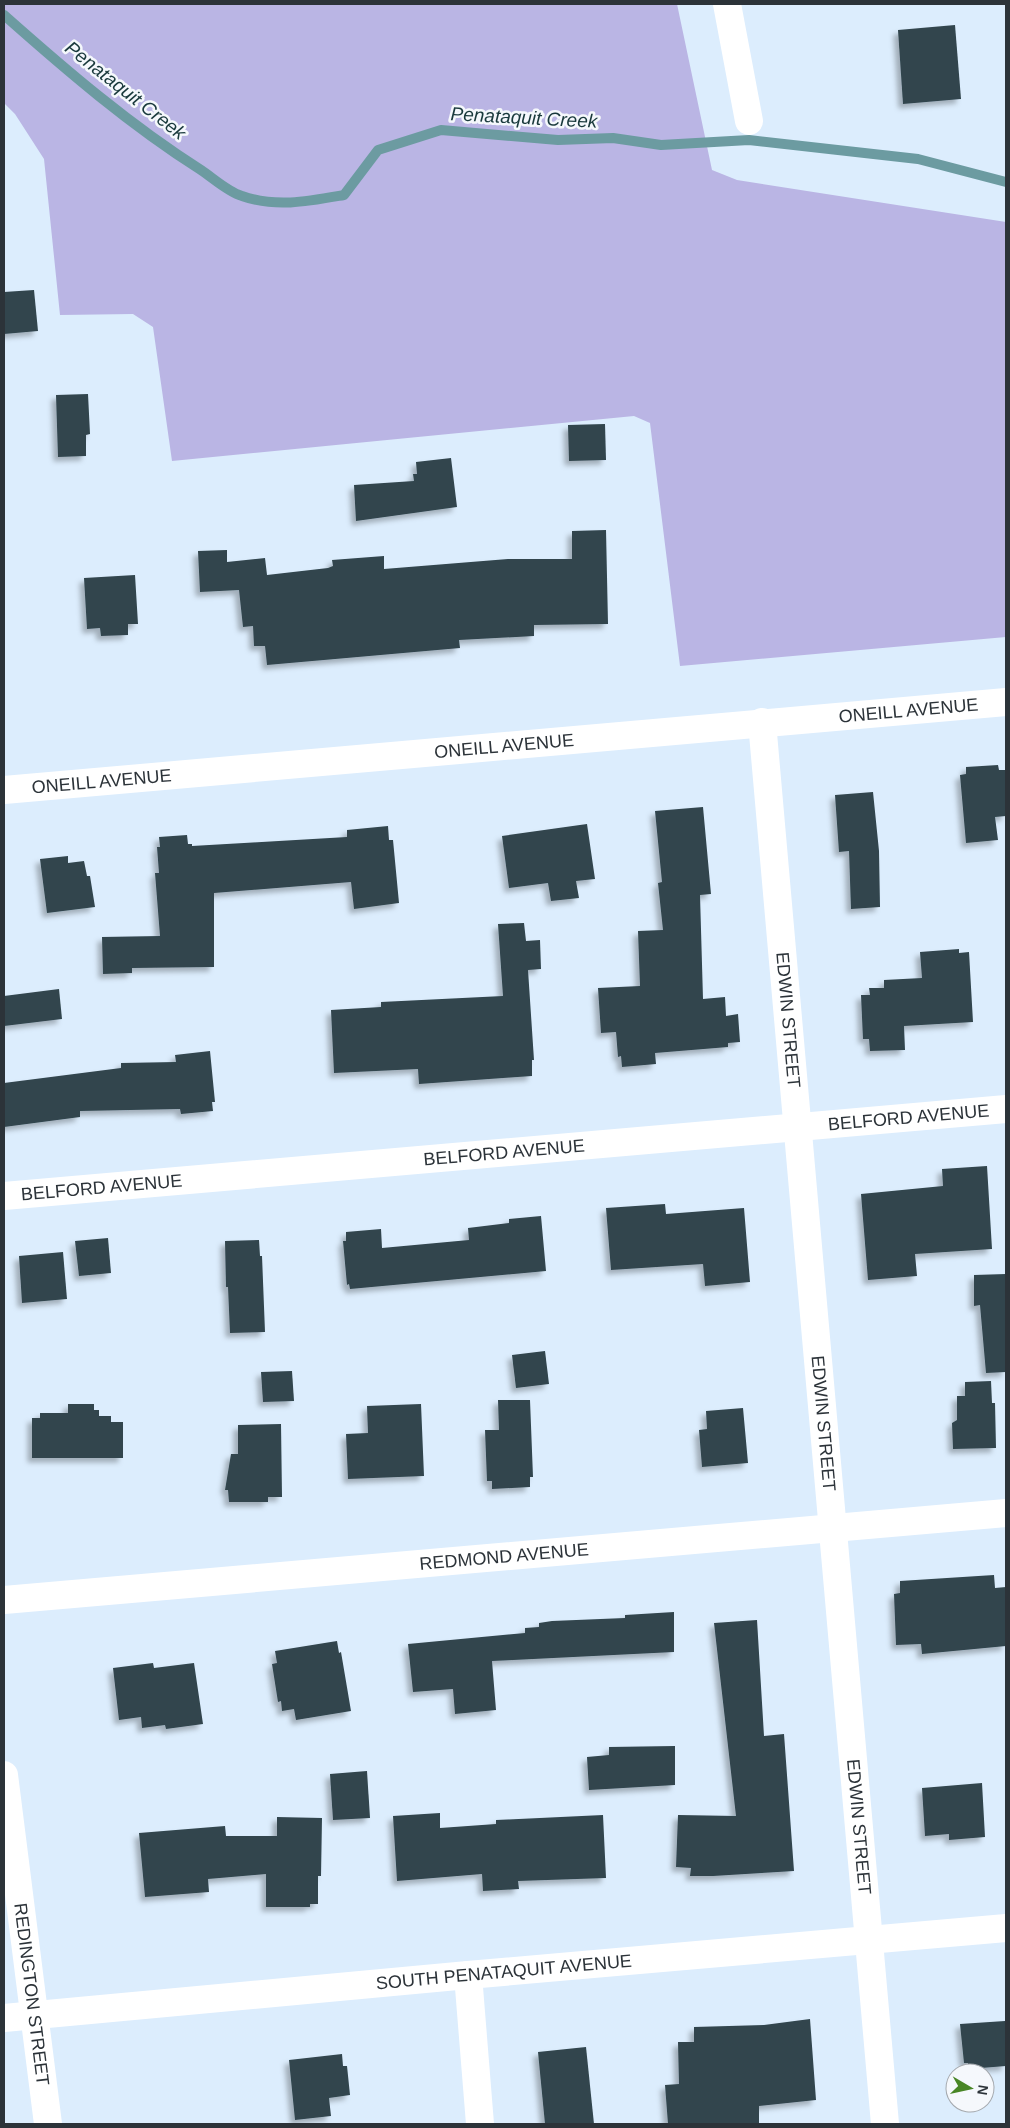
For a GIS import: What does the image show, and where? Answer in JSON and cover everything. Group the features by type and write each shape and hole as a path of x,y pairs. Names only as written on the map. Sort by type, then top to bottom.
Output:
{"street":[{"path":"727,4 749,121"},
{"name":"ONEILL AVENUE","path":"4,790 1006,702"},
{"name":"EDWIN STREET","path":"762,722 885,2124"},
{"name":"BELFORD AVENUE","path":"4,1196 1006,1109"},
{"name":"REDMOND AVENUE","path":"4,1600 1006,1513"},
{"name":"REDINGTON STREET","path":"4,1775 48,2124"},
{"name":"SOUTH PENATAQUIT AVENUE","path":"4,2018 1006,1928"},
{"path":"468,1975 480,2124"}],"shaded area":[{"path":"4,4 677,4 712,170 737,180 1006,222 1006,637 680,666 650,423 634,416 172,461 153,327 133,314 60,315 44,159 15,114 4,103"}],"building":[{"path":"955,25 961,99 903,104 898,30"},
{"path":"34,290 38,331 4,334 4,292"},
{"path":"88,394 90,434 86,435 86,456 58,457 56,395"},
{"path":"605,424 606,460 569,461 568,425"},
{"path":"451,458 457,507 356,521 354,485 414,481 413,474 417,474 416,462"},
{"path":"606,530 608,624 534,625 534,636 459,640 460,648 267,665 265,646 254,646 253,626 243,627 239,590 200,592 198,551 227,550 227,562 265,558 267,575 328,568 333,566 332,560 384,556 384,569 508,559 572,559 572,531"},
{"path":"135,575 138,624 128,624 128,635 101,636 100,628 87,629 84,578"},
{"path":"998,765 999,770 1006,770 1006,816 995,817 998,840 966,843 960,775 966,774 966,767"},
{"path":"873,792 879,851 880,907 851,909 849,851 839,852 835,795"},
{"path":"703,807 711,894 700,895 703,999 725,997 726,1016 738,1014 740,1042 728,1043 728,1047 655,1053 656,1064 622,1067 621,1056 618,1057 616,1032 601,1033 598,988 640,986 638,931 663,930 658,883 662,882 655,811"},
{"path":"587,824 595,879 576,881 579,898 551,901 548,883 509,888 502,836"},
{"path":"388,826 389,840 393,840 399,903 354,909 351,882 214,893 214,967 132,968 132,973 103,974 102,937 160,936 155,873 159,873 157,847 160,847 159,837 187,835 188,844 192,844 192,846 347,837 347,830"},
{"path":"68,856 68,863 84,861 87,876 90,876 95,907 47,913 40,859"},
{"path":"524,923 526,941 540,940 541,969 528,970 534,1060 532,1060 532,1076 419,1084 418,1069 334,1073 331,1010 381,1007 381,1002 503,996 498,924"},
{"path":"959,949 959,953 969,952 973,1022 904,1026 905,1050 870,1051 869,1039 863,1039 861,995 870,995 869,988 884,988 884,980 922,978 920,952"},
{"path":"59,989 62,1019 4,1026 4,996"},
{"path":"210,1051 215,1102 212,1102 213,1111 181,1114 180,1109 80,1111 80,1117 4,1127 4,1083 121,1068 121,1063 176,1062 175,1055"},
{"path":"987,1166 992,1249 915,1254 917,1276 868,1280 861,1194 943,1186 942,1169"},
{"path":"665,1204 666,1214 744,1208 750,1282 705,1286 703,1264 611,1270 606,1208"},
{"path":"541,1216 546,1271 350,1289 349,1284 347,1285 343,1241 346,1241 346,1232 381,1229 382,1248 469,1240 468,1228 509,1223 509,1219"},
{"path":"108,1238 111,1273 79,1276 75,1241"},
{"path":"259,1240 260,1256 262,1256 265,1332 230,1333 225,1241"},
{"path":"63,1252 67,1299 22,1303 19,1256"},
{"path":"1006,1274 1006,1372 986,1373 980,1305 974,1306 974,1275"},
{"path":"545,1351 549,1384 516,1388 512,1355"},
{"path":"292,1371 294,1401 263,1402 261,1372"},
{"path":"991,1381 992,1403 995,1403 996,1448 953,1449 952,1423 957,1420 957,1396 965,1396 965,1382"},
{"path":"498,1400 530,1400 533,1477 530,1477 530,1487 492,1489 492,1481 487,1481 485,1430 499,1430"},
{"path":"68,1404 94,1404 94,1410 99,1410 99,1416 111,1416 111,1422 123,1422 123,1458 32,1458 32,1418 40,1418 40,1413 68,1413"},
{"path":"421,1404 424,1476 348,1479 346,1434 368,1433 367,1406"},
{"path":"743,1408 748,1463 702,1467 699,1430 707,1429 706,1411"},
{"path":"281,1424 282,1497 268,1497 268,1502 229,1502 228,1490 225,1490 231,1454 238,1454 238,1425"},
{"path":"994,1575 995,1588 1006,1587 1006,1646 922,1654 921,1644 896,1645 894,1594 900,1593 900,1581"},
{"path":"674,1612 674,1652 492,1661 496,1710 455,1714 453,1689 413,1692 408,1644 525,1633 525,1628 539,1627 539,1623 552,1621 625,1618 625,1615"},
{"path":"757,1620 764,1736 784,1734 794,1871 690,1876 691,1868 676,1867 678,1815 736,1816 714,1623"},
{"path":"337,1641 339,1653 341,1652 351,1711 296,1720 294,1709 282,1711 281,1701 278,1702 272,1664 277,1663 275,1651"},
{"path":"153,1663 154,1668 194,1663 203,1724 166,1729 165,1725 142,1728 141,1717 119,1720 113,1668"},
{"path":"675,1746 675,1785 589,1790 587,1757 609,1755 609,1747"},
{"path":"367,1771 370,1818 333,1820 330,1774"},
{"path":"982,1783 985,1837 949,1840 949,1834 925,1836 922,1788"},
{"path":"440,1813 440,1828 496,1824 496,1820 603,1815 606,1878 518,1881 519,1889 483,1891 482,1874 397,1881 393,1816"},
{"path":"277,1817 322,1818 321,1876 318,1876 318,1904 310,1904 310,1907 266,1907 266,1874 208,1879 209,1892 145,1897 139,1833 225,1826 226,1836 277,1836"},
{"path":"810,2019 816,2100 759,2106 759,2124 668,2124 665,2085 679,2084 678,2042 694,2042 694,2027 764,2025"},
{"path":"1005,2021 1006,2066 995,2067 995,2063 964,2063 960,2024"},
{"path":"586,2047 594,2124 545,2124 538,2052"},
{"path":"342,2054 343,2066 347,2066 350,2095 329,2098 331,2116 295,2120 289,2060"}],"waterway":[{"name":"Penataquit Creek","path":"4,15 75,76 149,135 226,188 255,200 280,203 344,195 378,150 441,130 558,140 613,138 661,145 749,140 918,159 1006,182"}]}
